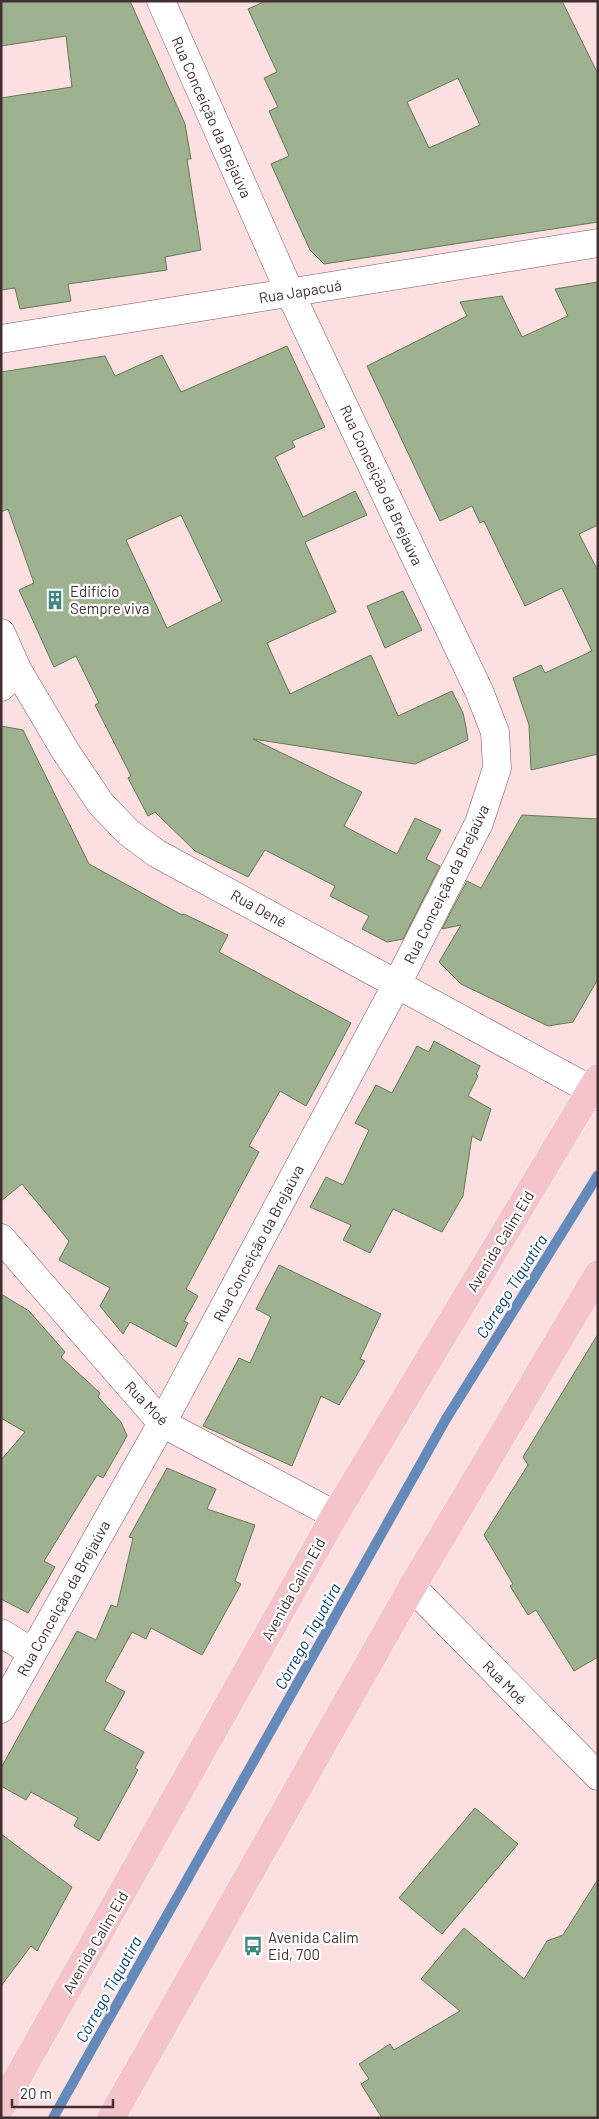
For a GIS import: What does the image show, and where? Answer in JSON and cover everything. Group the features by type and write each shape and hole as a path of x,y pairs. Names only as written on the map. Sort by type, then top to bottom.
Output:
{"main road":[{"name":"Avenida Calim Eid","path":"1,2106 335,1515 596,1088"},
{"path":"111,2118 412,1587 598,1274"}],"street":[{"name":"Rua Conceição da Brejaúva","path":"1,1708 162,1424 397,984 479,823 496,768 496,732 460,648 290,293 161,1"},
{"name":"Rua Japacuá","path":"1,339 598,243"},
{"name":"Rua Dené","path":"1,633 9,679 66,752 101,804 128,832 156,853 397,984 596,1088"},
{"name":"Rua Moé","path":"1,1238 162,1424 335,1515"},
{"name":"Rua Moé","path":"412,1587 598,1776"},
{"path":"1,1633 32,1652"}],"building":[{"path":"1,1 130,1 185,124 191,159 187,159 201,250 165,257 167,270 68,284 71,301 20,309 15,288 1,290 1,98 72,87 66,36 1,46"},
{"path":"266,1 562,1 598,74 598,222 324,264 310,250 271,164 289,156 269,111 278,107 264,78 277,72 248,9","holes":["458,78 480,125 429,148 407,102"]},
{"path":"598,282 598,525 579,534 598,571 598,754 531,770 529,725 513,678 541,665 545,673 592,651 562,588 525,606 484,521 480,523 472,506 440,521 367,366 467,316 460,302 502,296 522,337 568,316 555,289"},
{"path":"287,346 325,427 292,441 295,447 275,457 303,517 355,491 367,515 305,542 336,612 267,643 290,694 371,655 398,716 452,691 463,713 468,740 415,764 253,739 362,792 344,826 397,854 415,818 441,830 426,859 440,866 403,939 387,942 362,929 369,916 330,896 335,886 265,850 248,877 195,851 155,812 148,816 128,778 131,776 95,705 99,703 76,656 54,667 19,590 34,583 8,509 1,512 1,372 105,356 115,376 162,355 181,392","holes":["181,515 222,601 167,628 126,540"]},
{"path":"403,591 422,630 385,648 367,606"},
{"path":"1,726 23,730 89,864 182,915 184,914 228,935 219,952 351,1023 306,1106 280,1091 249,1146 259,1152 186,1289 198,1296 184,1321 188,1323 176,1347 130,1322 123,1334 100,1306 110,1288 59,1260 69,1241 22,1184 1,1201"},
{"path":"522,815 598,819 598,979 573,1022 548,1026 461,984 439,962 461,925 442,929 467,881 481,888"},
{"path":"434,1041 480,1066 476,1074 478,1076 468,1096 491,1109 481,1141 472,1136 463,1196 442,1232 393,1209 370,1253 343,1240 351,1225 310,1207 326,1177 343,1185 369,1130 355,1123 376,1085 392,1093 417,1046 429,1052"},
{"path":"279,1265 381,1314 360,1359 365,1361 339,1405 321,1396 292,1466 203,1426 239,1358 250,1363 271,1317 256,1309"},
{"path":"1,1294 29,1311 65,1352 61,1357 100,1393 98,1397 121,1422 127,1436 103,1478 97,1475 44,1561 55,1567 28,1613 1,1599 1,1460 25,1432 1,1418"},
{"path":"598,1334 598,1657 574,1671 536,1610 528,1615 510,1586 513,1584 484,1535 528,1465 523,1457"},
{"path":"167,1468 216,1489 207,1509 255,1525 235,1581 241,1584 202,1655 151,1628 146,1639 132,1632 105,1681 125,1692 104,1730 144,1752 135,1768 138,1770 99,1841 74,1826 78,1818 31,1792 26,1800 1,1786 1,1768 77,1631 96,1640 111,1605 117,1607 133,1538 129,1537"},
{"path":"475,1808 518,1844 442,1934 399,1898"},
{"path":"1,1834 72,1887 37,1951 31,1946 1,1986"},
{"path":"598,1879 598,2118 382,2118 361,2084 369,2079 359,2064 390,2044 394,2050 460,2011 421,1979 464,1928 524,1979 547,1941 563,1935"}],"waterway":[{"name":"Córrego Tiquatira","path":"53,2118 446,1419 598,1175"}],"place":[{"name":"Edifício Sempre viva","path":"55,600"},
{"name":"Avenida Calim Eid, 700","path":"253,1946"}]}
